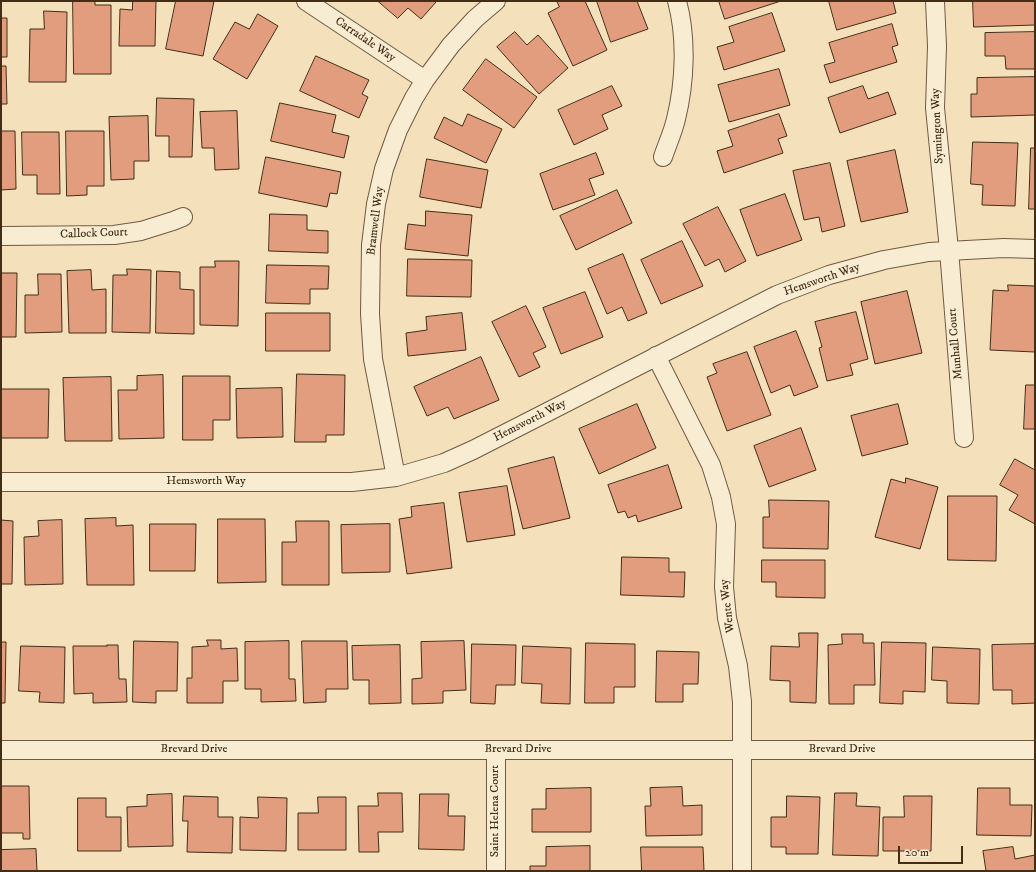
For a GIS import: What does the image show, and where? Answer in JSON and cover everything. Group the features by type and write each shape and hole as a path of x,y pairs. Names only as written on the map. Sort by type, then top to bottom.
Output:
{"street":[{"name":"Carradale Way","path":"306,1 425,80"},
{"name":"Bramwell Way","path":"396,477 373,358 370,314 371,245 376,204 384,169 398,130 414,98 425,80 451,45 496,1"},
{"path":"663,157 676,120 682,87 684,52 677,1"},
{"name":"Symington Way","path":"935,1 937,46 935,108 949,250"},
{"name":"Callock Court","path":"1,236 114,235 141,231 184,217"},
{"name":"Hemsworth Way","path":"1,482 352,482 396,477 444,463 473,450 777,295 829,275 884,260 930,252 1004,248 1035,249"},
{"name":"Munhall Court","path":"949,250 964,438"},
{"name":"Wente Way","path":"656,356 711,465 722,497 726,524 724,587 727,618 739,673 742,702 742,871"},
{"name":"Brevard Drive","path":"1,750 1035,750"},
{"name":"Saint Helena Court","path":"496,750 496,871"}],"building":[{"path":"73,1 95,1 95,5 111,5 111,74 74,74"},
{"path":"133,1 156,1 155,46 119,46 120,9 132,10"},
{"path":"176,1 214,1 203,56 166,49"},
{"path":"378,1 436,2 421,19 408,8 398,18"},
{"path":"557,1 585,1 607,50 573,66 548,13 559,7"},
{"path":"597,1 637,1 648,29 611,42"},
{"path":"719,1 781,1 725,19"},
{"path":"829,1 893,1 896,13 837,30"},
{"path":"973,1 1035,1 1035,25 974,27"},
{"path":"44,11 67,12 66,82 29,82 30,29 44,29"},
{"path":"772,13 785,51 724,70 717,47 734,42 729,27"},
{"path":"258,14 278,26 247,79 213,59 235,22 249,29"},
{"path":"1,18 7,18 7,57 1,57"},
{"path":"892,24 898,45 892,47 897,62 830,83 824,65 835,62 829,43"},
{"path":"515,32 527,45 538,35 568,68 539,94 497,47"},
{"path":"1035,32 1035,69 1006,69 1005,56 985,56 985,33"},
{"path":"316,56 369,80 362,94 368,97 359,118 300,91"},
{"path":"486,59 537,97 514,128 463,90"},
{"path":"1,66 6,66 7,104 1,104"},
{"path":"779,69 790,105 729,122 718,85"},
{"path":"1035,77 1035,115 971,117 971,94 977,94 977,78"},
{"path":"612,86 622,106 602,115 608,129 574,145 558,110"},
{"path":"863,86 868,99 888,92 896,114 840,133 828,98"},
{"path":"157,98 194,99 192,157 169,157 169,136 156,136"},
{"path":"280,103 336,115 332,132 349,136 344,158 271,141"},
{"path":"237,111 239,169 215,170 214,148 202,148 200,112"},
{"path":"468,114 502,129 486,163 434,138 444,117 462,126"},
{"path":"779,114 787,136 778,139 783,153 724,173 717,151 733,146 728,131"},
{"path":"148,116 149,161 134,161 134,179 111,180 109,117"},
{"path":"1,131 15,131 16,189 1,190"},
{"path":"66,131 104,131 104,186 87,186 87,195 67,196"},
{"path":"22,132 59,132 60,194 37,194 37,175 23,175"},
{"path":"973,142 1018,143 1015,206 982,205 983,185 971,184"},
{"path":"1031,148 1035,148 1035,209 1029,209"},
{"path":"895,150 908,212 861,222 847,161"},
{"path":"596,153 604,174 589,179 595,195 553,210 540,174"},
{"path":"266,157 341,172 337,194 330,193 327,207 259,193"},
{"path":"427,159 488,170 481,208 420,197"},
{"path":"830,163 845,226 822,232 819,217 804,220 793,171"},
{"path":"617,190 632,223 576,250 560,216"},
{"path":"785,194 802,240 757,256 740,210"},
{"path":"718,207 746,261 725,272 719,259 705,266 683,224"},
{"path":"426,211 472,215 468,256 405,249 408,224 425,226"},
{"path":"270,214 307,215 307,230 328,231 328,253 269,251"},
{"path":"682,241 703,286 661,304 641,260"},
{"path":"623,254 647,313 628,321 622,307 607,314 588,269"},
{"path":"408,259 472,260 471,297 407,296"},
{"path":"215,261 239,261 238,326 200,325 200,267 215,267"},
{"path":"267,265 329,266 328,289 310,289 310,304 266,303"},
{"path":"127,269 151,270 150,333 112,332 113,275 127,275"},
{"path":"91,270 92,290 106,289 106,333 69,333 67,271"},
{"path":"157,271 180,272 180,289 194,290 194,334 156,333"},
{"path":"1,273 17,273 16,337 1,337"},
{"path":"38,274 61,274 62,332 25,333 25,295 38,295"},
{"path":"1008,285 1035,286 1035,352 990,350 993,290 1008,291"},
{"path":"907,291 922,353 875,364 861,302"},
{"path":"585,292 603,337 561,354 543,308"},
{"path":"526,306 546,347 533,353 540,367 519,377 492,322"},
{"path":"856,312 868,359 850,364 853,375 827,381 819,348 822,347 815,322"},
{"path":"266,313 330,313 330,351 266,351"},
{"path":"462,313 466,350 408,356 406,333 427,330 426,317"},
{"path":"796,331 818,387 794,396 790,385 771,393 754,347"},
{"path":"747,352 771,415 727,431 707,377 717,373 713,364"},
{"path":"481,357 499,400 454,419 448,407 427,416 414,387"},
{"path":"297,374 345,375 344,435 326,435 326,442 295,442"},
{"path":"163,375 164,438 119,439 118,390 137,390 137,376"},
{"path":"183,376 230,376 230,420 213,420 213,440 183,440"},
{"path":"111,377 112,441 65,441 63,378"},
{"path":"1026,385 1035,385 1035,429 1024,429"},
{"path":"282,388 283,437 237,438 236,389"},
{"path":"1,389 49,389 48,438 1,438"},
{"path":"637,404 656,448 599,474 579,429"},
{"path":"898,404 908,444 862,456 851,416"},
{"path":"801,428 816,470 769,487 754,446"},
{"path":"554,457 570,518 523,529 508,469"},
{"path":"1015,459 1035,470 1035,524 1009,510 1018,495 1000,485"},
{"path":"668,465 682,508 638,522 636,515 628,518 625,511 618,513 608,485"},
{"path":"906,478 938,487 920,549 875,537 891,479 905,483"},
{"path":"507,486 515,535 467,542 459,493"},
{"path":"948,496 997,496 996,561 948,560"},
{"path":"769,500 829,501 828,549 763,548 763,517 769,517"},
{"path":"444,503 452,568 407,574 399,519 412,517 411,507"},
{"path":"116,518 116,526 133,525 134,585 87,585 85,519"},
{"path":"218,519 265,519 266,582 218,583"},
{"path":"1,520 13,521 12,584 1,584"},
{"path":"62,520 63,584 25,585 24,537 39,536 38,521"},
{"path":"296,521 329,521 329,585 282,585 282,542 296,542"},
{"path":"150,524 196,524 195,571 150,571"},
{"path":"390,524 390,572 342,573 341,525"},
{"path":"622,557 669,558 669,572 685,572 684,597 621,595"},
{"path":"762,560 825,560 825,598 776,597 776,582 762,582"},
{"path":"799,633 818,633 816,703 790,702 790,681 770,680 771,646 799,647"},
{"path":"842,634 863,634 863,643 874,643 875,685 854,685 854,704 829,704 828,645 842,644"},
{"path":"207,640 221,640 221,649 237,648 238,681 223,681 223,703 187,703 187,678 192,678 192,647 208,646"},
{"path":"134,641 178,642 177,691 156,691 156,703 133,702"},
{"path":"289,641 289,679 295,679 296,701 261,702 261,689 245,689 245,642"},
{"path":"302,641 347,641 348,689 326,689 326,702 304,703"},
{"path":"464,641 466,690 443,691 443,703 412,704 412,679 422,678 421,642"},
{"path":"1,642 6,642 5,703 1,703"},
{"path":"882,642 926,643 925,692 903,691 903,704 880,703"},
{"path":"586,643 635,644 635,687 614,687 614,703 585,703"},
{"path":"472,644 516,645 515,685 496,685 495,704 471,703"},
{"path":"1035,644 1035,703 1012,704 1012,690 993,690 992,645"},
{"path":"118,645 119,679 126,679 127,702 93,703 93,693 74,694 73,646"},
{"path":"400,645 401,703 369,704 369,680 353,680 352,646"},
{"path":"21,646 65,647 64,703 39,702 40,692 19,691"},
{"path":"523,646 571,648 570,704 541,703 542,684 522,683"},
{"path":"933,647 980,649 979,704 947,703 947,681 932,680"},
{"path":"657,651 699,652 698,684 683,684 683,702 656,702"},
{"path":"1,786 29,786 30,839 23,839 23,833 1,833"},
{"path":"682,787 683,806 702,805 702,835 646,836 645,806 651,806 650,788"},
{"path":"591,788 591,832 532,832 532,809 546,809 546,789"},
{"path":"978,788 1010,788 1010,805 1032,805 1031,836 977,835"},
{"path":"378,793 402,793 403,832 378,832 379,852 359,852 358,806 378,806"},
{"path":"835,793 857,793 856,806 880,807 878,856 833,855"},
{"path":"172,794 173,846 128,847 127,807 147,806 147,795"},
{"path":"420,794 449,794 448,816 465,816 464,850 419,849"},
{"path":"184,796 218,797 218,817 233,817 232,853 187,852 188,821 183,821"},
{"path":"787,796 820,797 818,854 786,854 786,847 771,847 771,817 786,817"},
{"path":"904,796 932,796 931,851 883,851 883,817 904,817"},
{"path":"258,797 287,798 286,851 240,850 240,817 258,818"},
{"path":"318,797 346,797 346,850 298,850 298,813 318,813"},
{"path":"78,798 106,798 106,817 121,817 121,851 78,851"},
{"path":"590,846 590,871 530,871 530,866 546,866 546,847"},
{"path":"641,847 703,847 704,871 642,871"},
{"path":"1013,847 1015,859 1035,855 1035,871 986,871 983,851"},
{"path":"36,849 37,871 1,871 1,850"}]}
